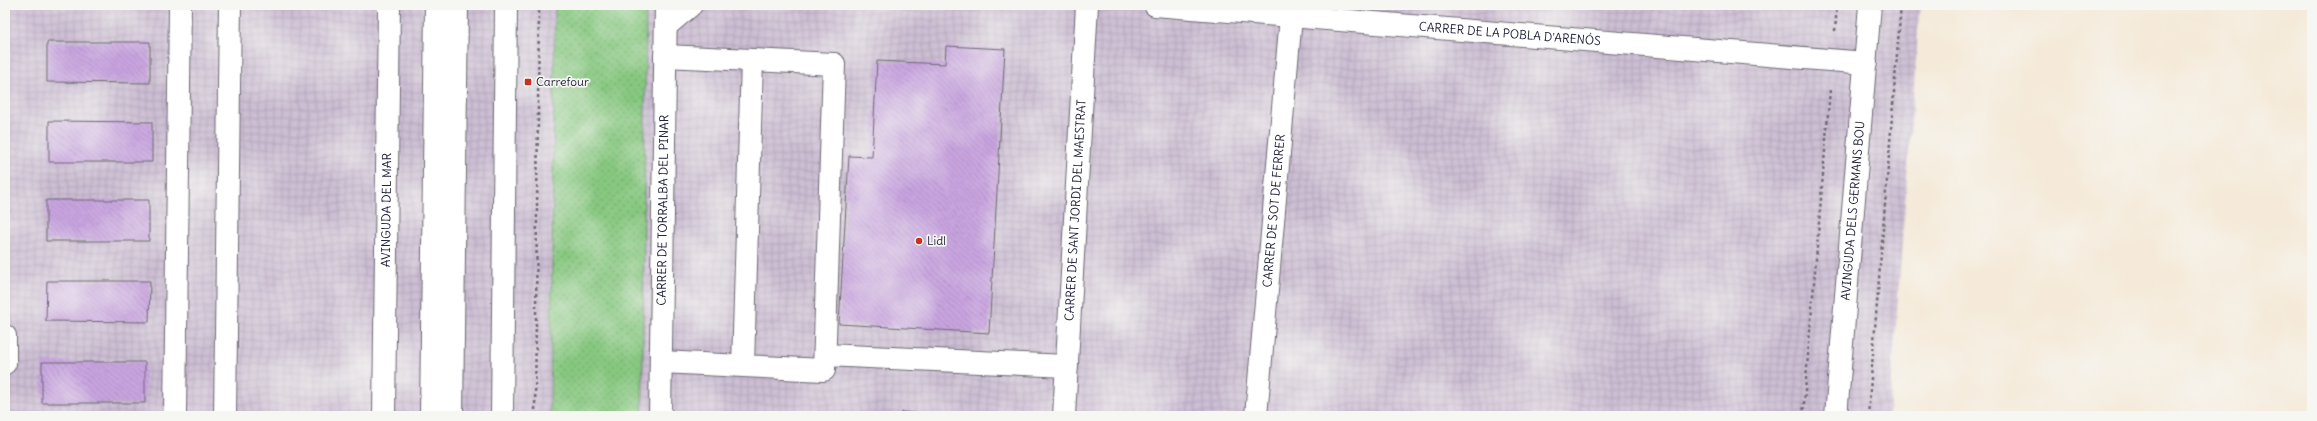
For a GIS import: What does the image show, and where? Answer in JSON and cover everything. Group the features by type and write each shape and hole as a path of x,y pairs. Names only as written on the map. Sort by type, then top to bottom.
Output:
{"street":[{"path":"175,416 180,5"},
{"path":"225,416 230,5"},
{"name":"AVINGUDA DEL MAR","path":"384,416 389,5"},
{"path":"431,416 436,5"},
{"path":"452,416 457,5"},
{"path":"502,416 506,5"},
{"path":"666,15 691,5"},
{"name":"CARRER DE SANT JORDI DEL MAESTRAT","path":"1064,416 1087,5"},
{"name":"CARRER DE LA POBLA D'ARENÓS","path":"1155,5 1292,11 1866,63"},
{"name":"AVINGUDA DELS GERMANS BOU","path":"1836,416 1870,5"},
{"name":"CARRER DE SOT DE FERRER","path":"1256,416 1292,11"},
{"name":"CARRER DE TORRALBA DEL PINAR","path":"660,416 666,15"},
{"path":"665,56 834,64 824,362"},
{"path":"743,366 752,60"},
{"path":"5,336 5,363"},
{"path":"661,362 743,366 824,362 1067,366"}],"path":[{"path":"535,416 539,5"},
{"path":"1803,416 1837,5"},
{"path":"1868,416 1901,5"}],"shaded area":[{"path":"5,5 1920,5 1889,416 5,416"}],"green space":[{"path":"555,5 646,5 642,416 550,416"}],"building":[{"path":"47,42 150,42 150,83 47,82"},
{"name":"Lidl","path":"946,46 1005,49 989,333 839,324 849,156 872,157 877,61 945,64"},
{"path":"49,121 152,122 152,162 49,162"},
{"path":"46,200 149,200 149,241 46,241"},
{"path":"47,281 150,281 149,322 46,321"},
{"path":"42,362 145,362 145,403 42,403"},
{"path":"902,412 944,415 944,416 901,416"}],"place":[{"name":"Carrefour","path":"528,82"},
{"name":"Lidl","path":"919,241"}]}
